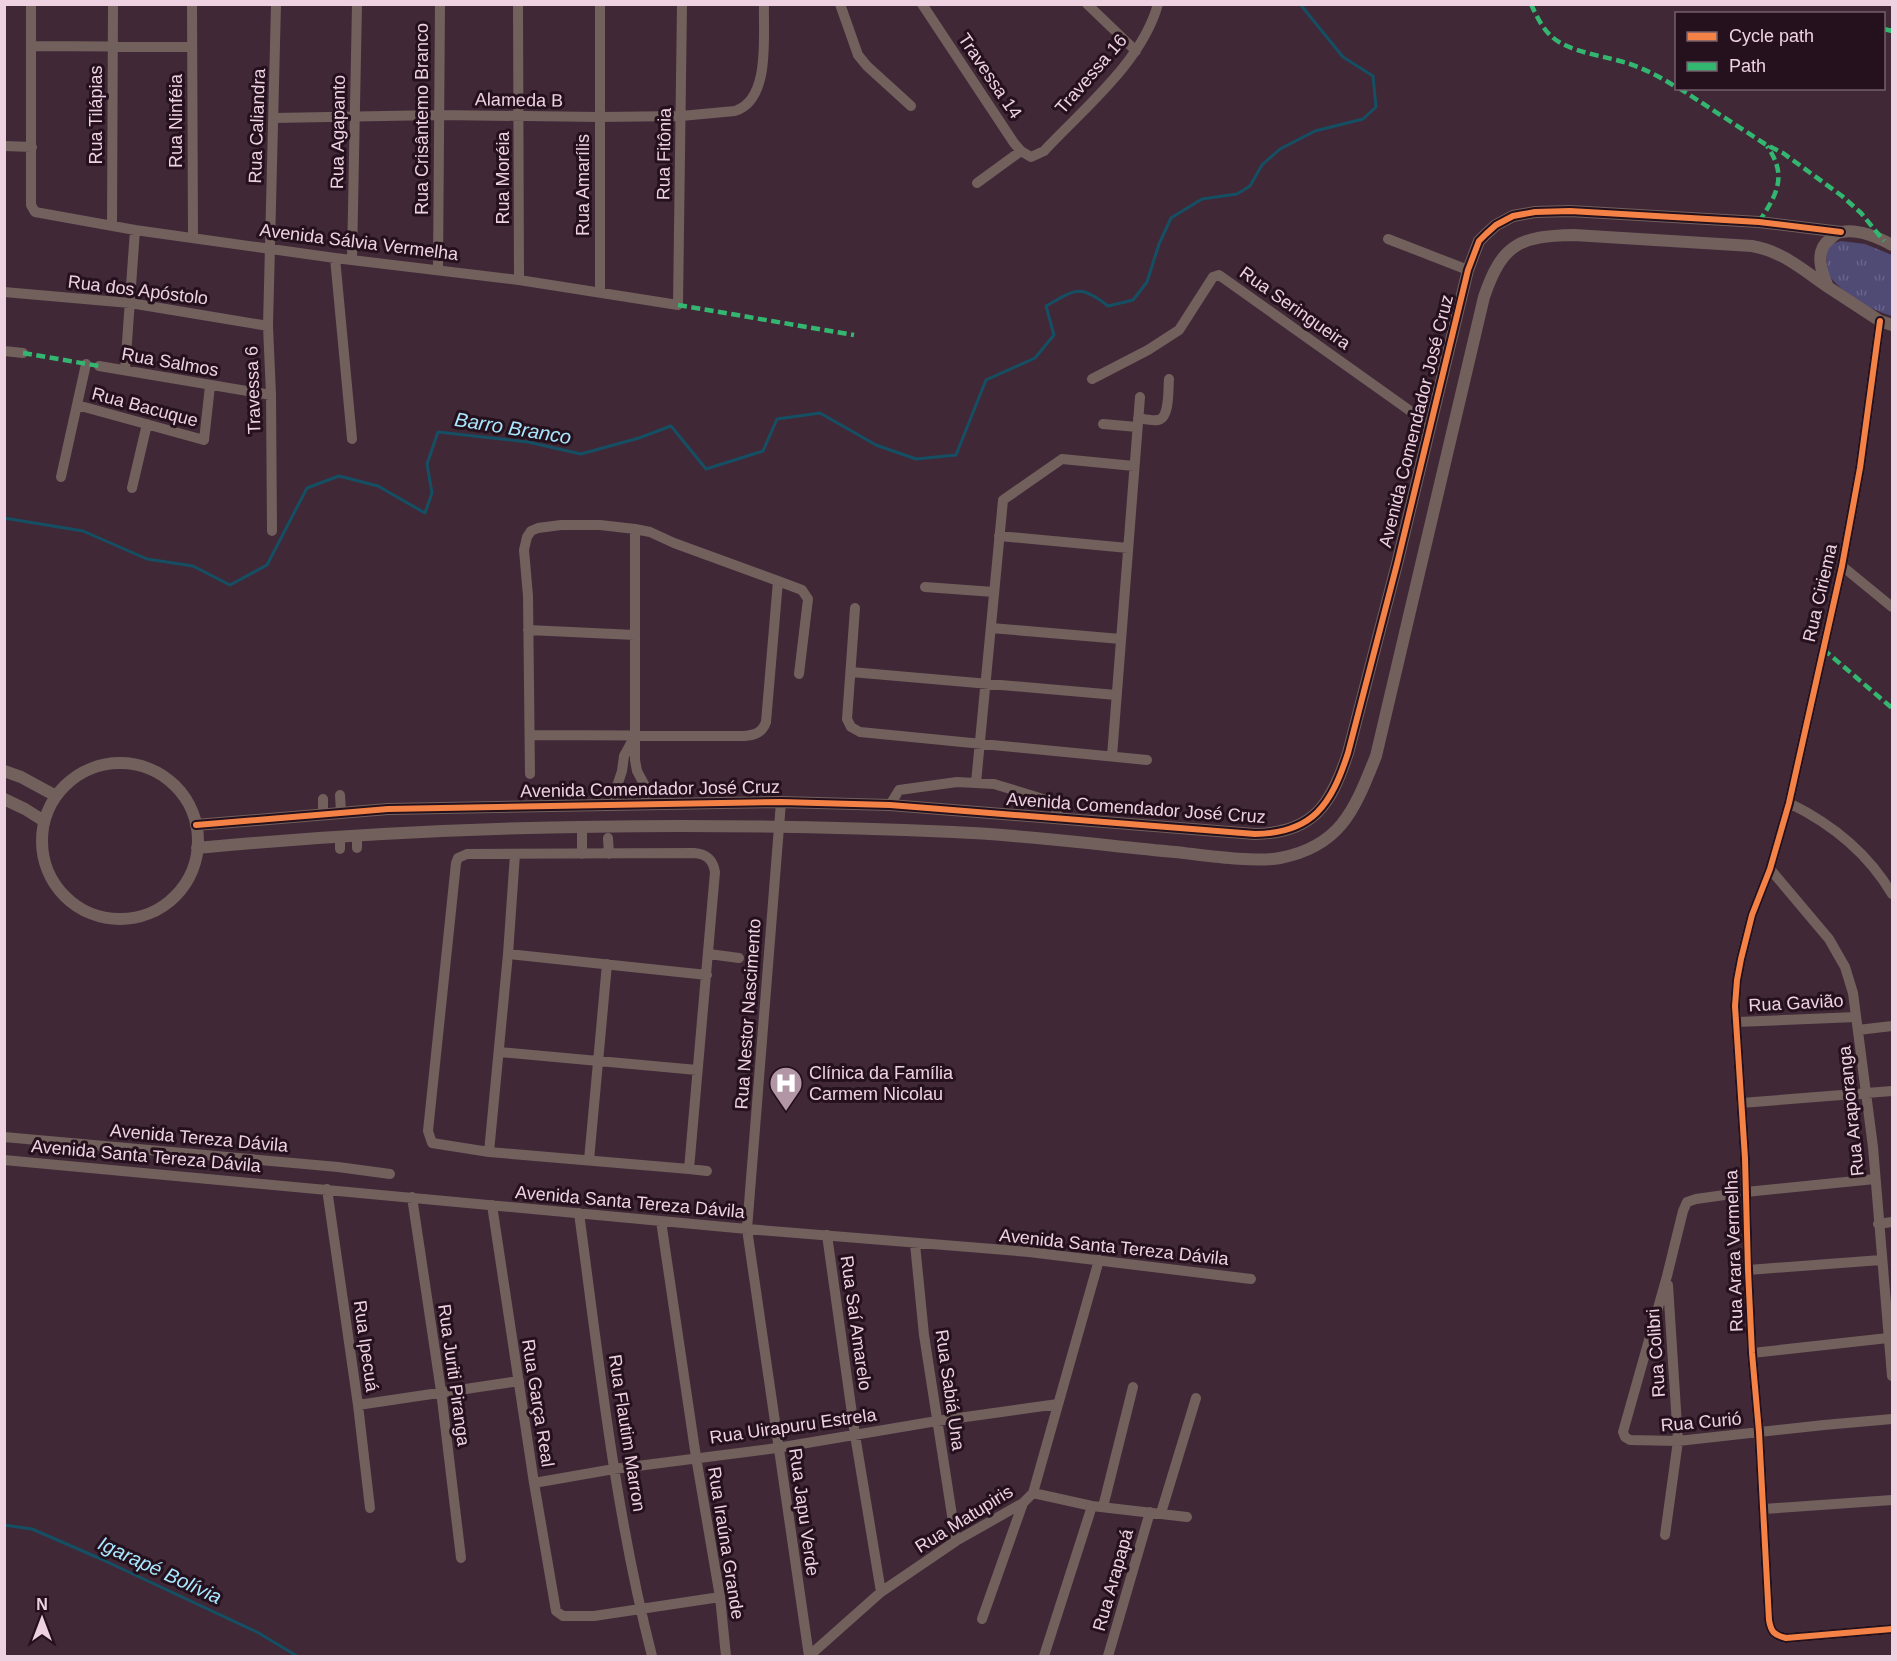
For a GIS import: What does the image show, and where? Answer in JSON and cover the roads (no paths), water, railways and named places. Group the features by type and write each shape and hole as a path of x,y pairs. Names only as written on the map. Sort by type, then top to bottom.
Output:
{"street":[{"path":"4,146 32,147 31,4"},
{"name":"Rua Tilápias","path":"112,225 113,4"},
{"name":"Rua Ninféia","path":"192,4 193,237"},
{"name":"Rua Caliandra","path":"270,248 276,4"},
{"name":"Rua Agapanto","path":"352,260 357,4"},
{"name":"Rua Crisântemo Branco","path":"438,270 440,4"},
{"name":"Rua Moréia","path":"519,4 519,280"},
{"name":"Rua Amarílis","path":"600,4 600,293"},
{"name":"Rua Fitônia","path":"678,305 682,4"},
{"name":"Alameda B","path":"274,118 681,116 735,111 747,106 756,93 762,71 764,4"},
{"path":"840,4 858,56 911,106"},
{"name":"Travessa 14","path":"922,4 1021,151"},
{"path":"1087,4 1136,51"},
{"name":"Travessa 16","path":"1021,151 1031,157 1044,151 1113,78 1136,51 1152,23 1158,4"},
{"path":"32,46 192,47"},
{"name":"Avenida Sálvia Vermelha","path":"32,147 31,205 35,212 135,230 335,258 519,280 678,305"},
{"path":"977,183 1021,151"},
{"name":"Avenida Comendador José Cruz","path":"196,825 388,808 781,802 890,805 1255,834 1284,832 1293,829 1312,817 1329,799 1348,753 1468,270 1479,241 1486,234 1496,225 1513,216 1534,212 1570,211 1759,222 1863,234 1893,245"},
{"path":"125,370 135,230"},
{"path":"1828,287 1821,270 1821,252 1826,242 1841,232"},
{"name":"Avenida Comendador José Cruz","path":"197,848 340,843 357,835 582,827 779,827 994,834 1216,857 1277,859 1316,845 1344,822 1351,813 1376,756 1484,297 1500,261 1513,248 1529,238 1574,235 1764,248 1792,261 1828,287 1886,323"},
{"path":"1388,239 1468,270"},
{"name":"Travessa 6","path":"270,248 268,326 272,531"},
{"path":"335,258 352,439"},
{"name":"Rua Seringueira","path":"1092,379 1148,350 1179,330 1213,277 1219,275 1430,425"},
{"name":"Rua dos Apóstolo","path":"4,292 130,303 268,326"},
{"name":"Rua Ciriema","path":"1770,869 1789,803 1842,566 1886,323"},
{"path":"4,351 23,353"},
{"path":"61,477 86,364"},
{"name":"Rua Salmos","path":"99,366 271,395"},
{"path":"1103,424 1138,423 1163,418 1166,413 1169,379"},
{"name":"Rua Bacuque","path":"77,405 204,440 210,386"},
{"path":"1112,756 1140,397"},
{"path":"132,488 147,424"},
{"path":"976,783 1003,500 1062,459 1134,466"},
{"path":"530,774 528,596 524,550 527,537 531,531 538,528 561,525 600,525 650,532 674,543 796,587 806,594 807,607 799,674"},
{"path":"635,529 636,767 644,784 645,804"},
{"path":"999,536 1128,548"},
{"path":"1842,566 1893,607"},
{"path":"531,735 744,736 757,734 766,722 778,581"},
{"path":"925,586 994,592"},
{"path":"855,608 848,719 851,727 860,732 1147,760"},
{"path":"991,628 1121,639"},
{"path":"528,630 635,635"},
{"path":"850,672 1116,695"},
{"path":"615,804 624,756 635,736"},
{"path":"113,764 135,765 156,773 174,786 188,804 196,825 197,848 187,881 180,891 162,906 141,916 130,918 105,917 74,904 57,888 51,878 41,844 44,821 56,796 72,780 91,769 113,764"},
{"path":"4,771 56,796"},
{"path":"890,805 899,790 957,782 994,784 1053,802 1059,817"},
{"path":"340,795 341,813"},
{"path":"4,799 25,808 44,821"},
{"path":"323,799 323,814"},
{"name":"Rua Nestor Nascimento","path":"747,1229 781,802"},
{"path":"1789,803 1813,815 1857,849 1893,894"},
{"path":"582,827 582,854"},
{"path":"357,835 357,848"},
{"path":"608,838 609,854"},
{"path":"689,1169 709,954 715,872 713,863 708,857 694,853 467,854 461,856 456,863 429,1131 432,1143 437,1146 489,1152 707,1171"},
{"path":"489,1152 515,854"},
{"name":"Rua Araporanga","path":"1770,869 1821,928 1845,967 1853,993 1866,1093 1881,1260 1889,1304 1888,1338 1893,1376"},
{"name":"Rua Arara Vermelha","path":"1770,869 1752,915 1741,959 1735,1006 1746,1192 1752,1353 1764,1509 1769,1620 1771,1630 1776,1635 1785,1638 1893,1629"},
{"path":"508,954 707,975"},
{"path":"709,954 739,958"},
{"path":"588,1160 607,964"},
{"name":"Rua Gavião","path":"1737,1022 1856,1017"},
{"path":"1858,1030 1893,1026"},
{"path":"499,1052 697,1070"},
{"path":"1741,1103 1893,1091"},
{"name":"Avenida Tereza Dávila","path":"4,1137 338,1167 390,1174"},
{"name":"Avenida Santa Tereza Dávila","path":"4,1160 747,1229 1029,1252 1251,1279"},
{"path":"1746,1192 1875,1179"},
{"name":"Rua Ipecuá","path":"327,1189 358,1405 370,1508"},
{"name":"Rua Colibri","path":"1623,1432 1687,1202 1746,1192"},
{"name":"Rua Juriti Piranga","path":"412,1197 441,1391 461,1558"},
{"name":"Rua Garça Real","path":"492,1205 534,1483 558,1614 594,1616 640,1609"},
{"name":"Rua Flautim Marron","path":"579,1213 614,1469 640,1609 652,1656"},
{"name":"Rua Iraúna Grande","path":"660,1221 720,1597 726,1656"},
{"path":"1878,1224 1893,1222"},
{"name":"Rua Japu Verde","path":"747,1229 809,1656"},
{"name":"Rua Saí Amarelo","path":"827,1236 855,1435 881,1592"},
{"name":"Rua Sabiá Una","path":"915,1244 924,1335 956,1541"},
{"name":"Rua Matupiris","path":"809,1656 881,1592 956,1541 1023,1503 1033,1493 1099,1260"},
{"path":"1748,1270 1881,1260"},
{"name":"Rua Colibri","path":"1665,1535 1678,1441 1667,1276"},
{"path":"1752,1353 1888,1338"},
{"path":"358,1405 519,1381"},
{"path":"1044,1656 1097,1506 1133,1387"},
{"name":"Rua Arapapá","path":"1108,1656 1196,1398"},
{"name":"Rua Uirapuru Estrela","path":"534,1483 614,1469 777,1448 937,1421 1058,1404"},
{"name":"Rua Curió","path":"1623,1432 1630,1440 1678,1441 1893,1419"},
{"path":"1033,1493 1097,1506 1187,1517"},
{"path":"1764,1509 1893,1500"},
{"path":"982,1619 1023,1503"},
{"path":"640,1609 720,1597"}],"waterway":[{"name":"Barro Branco","path":"4,518 83,531 147,559 193,566 230,585 267,565 307,488 339,476 378,486 425,513 432,493 427,464 438,432 528,442 581,454 639,438 671,426 706,469 763,451 777,419 820,413 876,445 916,459 956,455 986,380 1035,358 1054,335 1046,306 1077,291 1090,294 1108,306 1133,300 1147,282 1159,244 1171,218 1202,199 1237,194 1250,186 1262,165 1280,149 1315,131 1363,119 1376,107 1373,76 1343,57 1300,4"},
{"name":"Igarapé Bolívia","path":"4,1525 32,1529 101,1559 257,1632 297,1656"}],"place":[{"name":"Clínica da Família Carmem Nicolau","path":"786,1112"}]}
